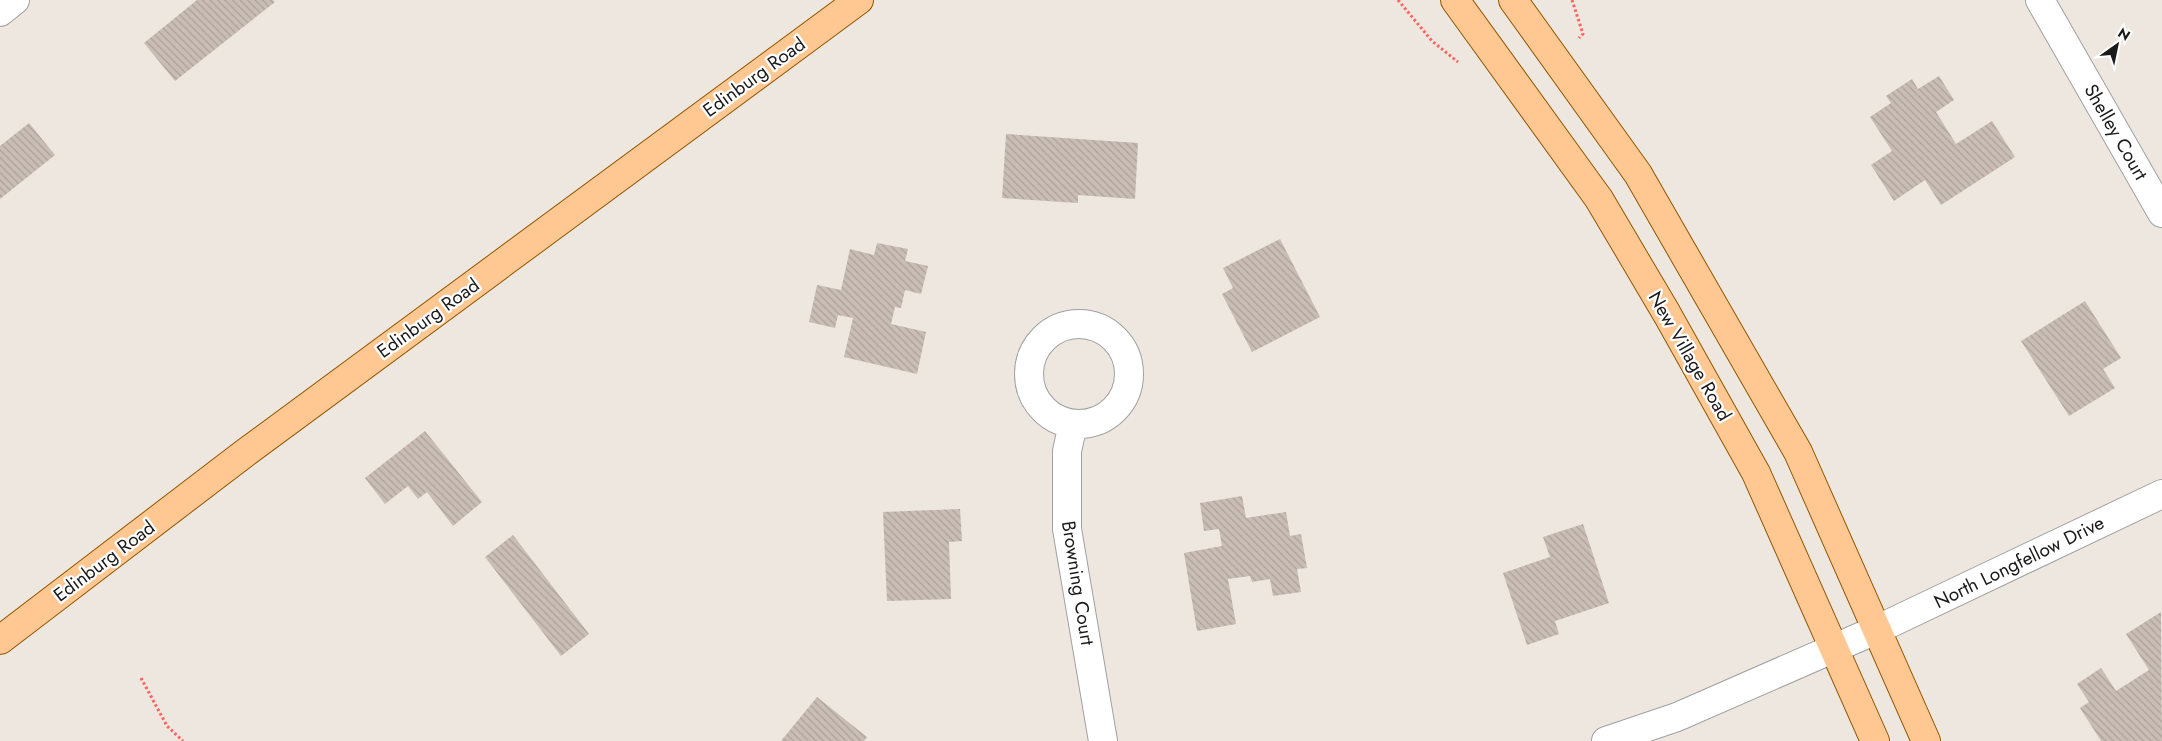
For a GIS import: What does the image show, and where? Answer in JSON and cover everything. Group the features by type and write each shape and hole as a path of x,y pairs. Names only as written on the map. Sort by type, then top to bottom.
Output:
{"main road":[{"name":"Edinburg Road","path":"0,640 253,447 859,0"},
{"name":"New Village Road","path":"1454,0 1599,199 1666,314 1756,473 1875,741"},
{"path":"1513,0 1638,174 1798,452 1926,741"}],"street":[{"path":"0,12 15,0"},
{"name":"Shelley Court","path":"2040,0 2162,213"},
{"name":"Browning Court","path":"1073,424 1068,451 1068,529 1104,741"},
{"name":"North Longfellow Drive","path":"1606,741 1677,717 1876,630 2162,494"}],"path":[{"path":"141,678 167,726 183,741"}],"building":[{"path":"197,0 273,0 275,2 175,81 144,43"},
{"path":"1939,76 1954,100 1936,112 1956,144 1992,121 2015,157 1941,205 1925,180 1894,201 1871,165 1892,151 1870,117 1891,103 1886,96 1912,79 1918,89"},
{"path":"29,123 55,155 0,199 0,146"},
{"path":"1006,134 1138,143 1135,199 1078,195 1078,203 1002,198"},
{"path":"1280,239 1320,317 1252,352 1222,294 1233,288 1223,268"},
{"path":"877,243 908,249 905,261 928,266 921,294 905,290 901,308 895,307 891,324 926,332 917,374 844,357 853,318 838,315 835,328 809,322 817,285 841,290 850,249 874,255"},
{"path":"2085,301 2121,358 2103,369 2115,388 2069,416 2021,341"},
{"path":"425,431 482,502 453,526 427,492 418,499 408,486 385,504 365,478"},
{"path":"1242,496 1246,518 1286,512 1290,536 1301,534 1307,568 1297,569 1301,592 1273,596 1270,579 1252,582 1250,576 1228,579 1236,624 1197,631 1184,553 1222,546 1219,529 1204,531 1200,503"},
{"path":"960,509 962,541 949,542 951,599 887,601 883,512"},
{"path":"1583,524 1609,603 1555,621 1559,634 1527,645 1503,573 1550,557 1543,537"},
{"path":"513,535 589,634 561,656 485,557"},
{"path":"2161,612 2162,741 2101,741 2080,708 2089,702 2077,684 2101,668 2116,691 2149,670 2126,634"},
{"path":"817,697 867,737 864,741 781,741"}]}
